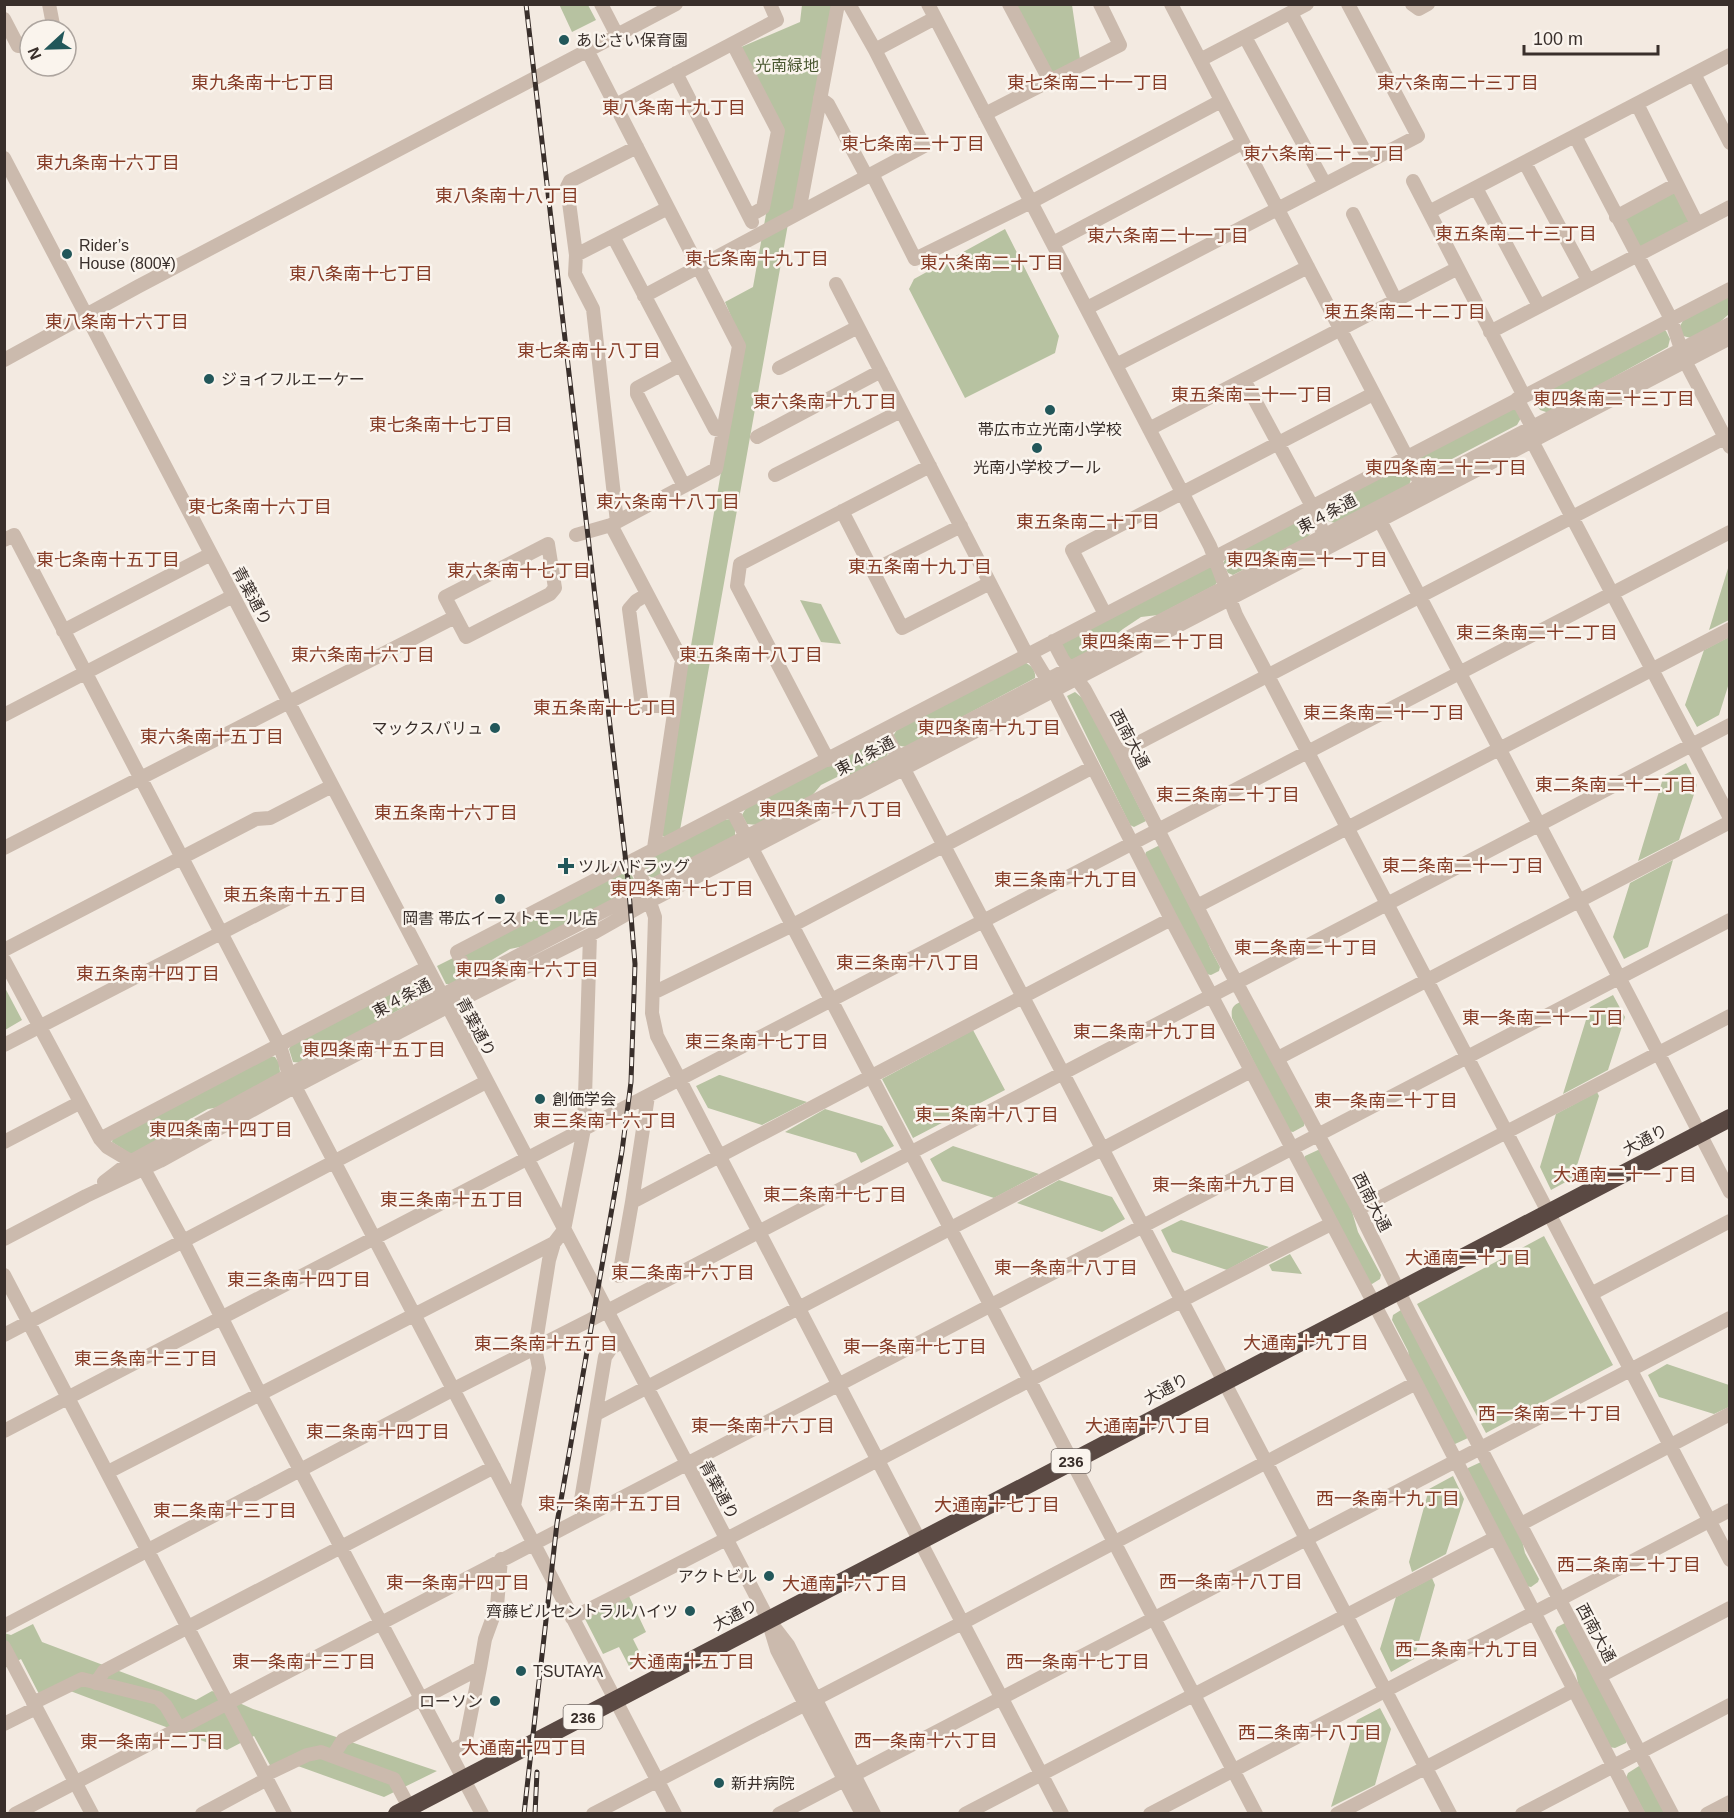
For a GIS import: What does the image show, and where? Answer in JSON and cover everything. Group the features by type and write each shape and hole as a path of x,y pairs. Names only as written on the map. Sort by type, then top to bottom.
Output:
{"highway":[{"name":"大通り","path":"403,1810 1730,1118"}],"street":[{"path":"601,4 617,35"},
{"path":"4,360 676,4"},
{"path":"615,105 777,20 770,4"},
{"path":"799,212 838,4"},
{"path":"644,296 924,147 849,4"},
{"path":"928,4 1215,557 1230,599 1268,676 1730,1560"},
{"path":"1009,4 1050,81"},
{"path":"985,114 1120,45 1100,4"},
{"path":"1171,4 1424,490"},
{"path":"1200,60 1307,4"},
{"path":"1087,308 1418,136 1348,4"},
{"path":"1412,4 1419,9 1428,4"},
{"path":"1291,13 1370,160"},
{"path":"875,50 935,18"},
{"path":"4,19 18,46"},
{"path":"1245,36 1325,184"},
{"path":"733,44 778,131 763,208 772,227"},
{"path":"576,535 614,524 716,469 739,346 587,50"},
{"path":"1429,212 1730,55"},
{"path":"676,73 759,234"},
{"path":"1694,74 1730,143"},
{"path":"820,98 828,104 915,259 1031,202 1221,101"},
{"path":"1637,104 1697,224"},
{"path":"1119,753 1572,517 1728,440 1683,355 1671,319 1575,136"},
{"path":"1053,243 1242,143"},
{"path":"637,147 570,181 567,188 576,255 575,274 593,309 614,524 646,595 682,660 654,848"},
{"name":"青葉通り","path":"4,158 768,1619 788,1645 810,1701 849,1777 874,1814"},
{"path":"1525,163 1588,280"},
{"path":"1278,1058 1579,902 1730,820 1572,517 1490,332 1413,181"},
{"path":"1616,217 1677,184"},
{"path":"1476,188 1539,306"},
{"path":"1490,332 1730,207"},
{"path":"576,255 668,208"},
{"path":"749,216 763,208"},
{"path":"1353,214 1396,301"},
{"path":"613,236 715,429 723,431"},
{"path":"1116,365 1308,267"},
{"path":"1149,429 1458,268"},
{"path":"836,284 990,583 1029,654 1051,686 1416,1383 1638,1814"},
{"path":"471,980 457,952 1730,289"},
{"name":"東４条通","path":"1073,673 1230,599 1377,514 1534,435 1683,355 1730,324"},
{"path":"779,368 858,327"},
{"name":"東４条通","path":"1683,355 1730,338"},
{"path":"680,365 637,388 637,394 684,486"},
{"path":"757,437 881,371"},
{"path":"1244,380 1313,508 1324,535"},
{"path":"1105,614 1072,550 1373,394"},
{"path":"775,475 901,411"},
{"path":"828,760 736,586 740,564 930,466"},
{"path":"842,511 902,628 990,583"},
{"path":"1377,514 1730,1192"},
{"name":"東４条通","path":"444,1001 471,980 647,896 1051,686 1225,585 1324,535 1377,514"},
{"path":"872,571 961,526"},
{"path":"4,1431 1730,532"},
{"path":"4,540 14,535 222,932 280,1046 293,1081 335,1163 675,1814"},
{"path":"548,544 555,588 550,594 466,638 455,617 445,597 548,544"},
{"path":"63,631 211,554"},
{"path":"646,595 629,609 642,706 674,706"},
{"path":"4,715 233,596"},
{"path":"4,848 455,617"},
{"path":"1197,906 1730,629"},
{"name":"西南大通","path":"1053,641 1119,753 1672,1814"},
{"path":"4,1626 454,1389 608,1311 1730,725"},
{"path":"884,731 1450,1814"},
{"path":"653,993 793,925 1093,767"},
{"path":"4,950 256,819 270,818 332,786"},
{"path":"732,810 1256,1814"},
{"path":"635,859 655,917 652,1014 657,1036 1062,1814"},
{"name":"東４条通","path":"86,1196 130,1162 293,1081 444,1001 590,935 647,896"},
{"path":"4,1045 287,898"},
{"path":"632,1202 1171,919"},
{"path":"15,1814 1730,920"},
{"path":"514,1506 539,1368 535,1348 549,1260 555,1243 564,1230 584,1130 590,935"},
{"path":"4,960 100,1139 107,1147 144,1169 300,1471 482,1814"},
{"path":"100,1139 426,968"},
{"path":"1358,1209 1730,1016"},
{"path":"596,1414 1251,1071"},
{"name":"東４条通","path":"4,1239 144,1169 293,1081"},
{"path":"4,1335 486,1082"},
{"path":"619,1276 648,1096"},
{"path":"4,1142 79,1103"},
{"path":"1591,1294 1730,1221"},
{"path":"572,1618 727,1540 1331,1224"},
{"path":"108,1472 555,1243"},
{"path":"4,1275 285,1814"},
{"path":"779,1814 1730,1318"},
{"path":"585,1516 581,1500 605,1357 611,1348 623,1341"},
{"path":"593,1814 962,1623 1416,1383"},
{"path":"1521,1524 1730,1414"},
{"path":"96,1683 104,1671 494,1467"},
{"path":"1150,1814 1730,1510"},
{"path":"965,1814 1495,1538"},
{"path":"450,1752 465,1744 485,1639 497,1606 501,1560"},
{"path":"1600,1676 1730,1608"},
{"path":"4,1647 92,1814"},
{"path":"333,1756 343,1740 480,1668"},
{"path":"4,1724 82,1679 158,1698 166,1706 179,1728"},
{"path":"1337,1814 1574,1690"},
{"path":"1522,1814 1730,1705"},
{"path":"202,1814 307,1755 321,1752 394,1779 403,1810"},
{"path":"849,1777 862,1814"},
{"path":"1707,1814 1730,1802"}],"green space":[{"path":"559,4 588,5 596,20 572,32"},
{"name":"光南緑地","path":"802,5 834,5 795,208 788,224 680,830 664,837 659,831 743,345 725,302 753,287 781,130 739,48 800,22"},
{"path":"1016,5 1072,5 1080,59 1052,73"},
{"path":"1671,193 1679,195 1692,220 1638,249 1623,219"},
{"path":"1005,229 1059,336 1055,353 965,398 909,289 914,279"},
{"path":"1729,293 1729,314 1719,323 1691,338 1683,336 1679,328 1686,315"},
{"path":"1662,329 1666,331 1670,339 1668,347 1549,413 1540,410 1536,403 1540,392"},
{"path":"1512,407 1517,410 1521,418 1517,425 1429,471 1423,471 1418,461 1422,454"},
{"path":"1401,467 1408,470 1412,477 1409,485 1335,523 1328,521 1325,513 1327,505"},
{"path":"1305,516 1312,519 1315,526 1308,537 1233,575 1228,573 1223,563 1229,553"},
{"path":"1729,565 1729,620 1709,630"},
{"path":"1212,566 1218,581 1215,585 1158,615 1141,617 1108,641 1068,661 1060,647 1063,642"},
{"path":"800,600 821,604 841,644 821,642"},
{"path":"1729,637 1729,683 1719,715 1697,727 1685,705 1704,650"},
{"path":"1024,662 1032,668 1035,678 906,747 896,745 893,736 898,728"},
{"path":"1075,692 1086,701 1146,821 1134,827 1130,825 1067,696"},
{"path":"878,739 884,742 889,752 886,757 851,776 839,776 821,785 810,798 758,825 747,824 742,815 746,808"},
{"path":"1686,763 1697,785 1679,840 1638,861 1664,775"},
{"path":"730,819 735,829 735,836 653,878 647,875 643,867 646,858 723,820"},
{"path":"1158,846 1163,847 1200,920 1220,967 1219,971 1211,975 1206,974 1145,855 1146,852"},
{"path":"1673,860 1648,947 1624,959 1613,937 1630,883"},
{"path":"629,870 637,885 634,891 534,944 510,949 490,961 480,971 452,984 446,984 437,966"},
{"path":"420,979 425,980 430,989 428,994 302,1063 293,1062 289,1049 292,1044"},
{"path":"4,986 22,1020 5,1030 4,1030"},
{"path":"1613,995 1625,1017 1608,1070 1563,1094 1590,1007"},
{"path":"1240,1002 1305,1121 1304,1126 1293,1132 1288,1131 1232,1018 1233,1008"},
{"path":"973,1030 1005,1090 913,1138 882,1079"},
{"path":"270,1056 275,1057 279,1063 280,1072 277,1076 220,1107 208,1109 185,1122 182,1128 132,1155 112,1142 113,1137"},
{"path":"719,1075 807,1102 762,1125 708,1108 696,1086"},
{"path":"1597,1092 1599,1096 1573,1178 1551,1190 1540,1167 1556,1114"},
{"path":"825,1109 882,1126 894,1146 861,1163 856,1153 785,1132"},
{"path":"953,1146 1039,1174 994,1198 942,1181 930,1159"},
{"path":"1318,1150 1321,1151 1351,1208 1358,1232 1381,1275 1380,1279 1372,1284 1368,1283 1304,1159 1305,1156"},
{"path":"1059,1180 1112,1197 1125,1219 1102,1232 1017,1203"},
{"path":"1181,1220 1269,1247 1227,1270 1172,1252 1161,1230"},
{"path":"1544,1236 1613,1365 1486,1433 1417,1304"},
{"path":"1290,1254 1302,1274 1272,1271 1269,1265"},
{"path":"1401,1310 1468,1438 1455,1444 1451,1443 1410,1362 1408,1351 1392,1320 1393,1315"},
{"path":"1667,1364 1729,1385 1729,1407 1714,1414 1659,1397 1648,1375"},
{"path":"1481,1462 1520,1532 1525,1553 1539,1579 1531,1587 1526,1586 1468,1473 1468,1468"},
{"path":"1453,1476 1464,1499 1446,1554 1412,1572 1409,1562 1429,1489"},
{"path":"1432,1578 1435,1585 1414,1659 1391,1672 1380,1649 1396,1597"},
{"path":"629,1596 646,1632 633,1639 645,1663 631,1670 619,1647 603,1654 585,1619"},
{"path":"1565,1623 1627,1739 1626,1743 1615,1748 1609,1747 1579,1688 1576,1673 1555,1631 1557,1627"},
{"path":"33,1624 42,1642 196,1700 212,1691 253,1709 437,1771 384,1797 284,1761 271,1767 254,1736 227,1750 57,1686 39,1694 21,1659 5,1668 4,1633 11,1635"},
{"path":"1380,1708 1391,1729 1375,1785 1331,1807 1357,1720"},
{"path":"1639,1766 1644,1770 1666,1813 1645,1813 1626,1778 1628,1773"}],"railway":[{"path":"524,1814 557,1523 622,1151 631,1082 635,964 628,880 526,4"},
{"path":"535,1814 537,1772"}],"place":[{"name":"あじさい保育園","path":"564,40"},
{"name":"Rider’s House (800¥)","path":"67,254"},
{"name":"ジョイフルエーケー","path":"209,379"},
{"name":"帯広市立光南小学校","path":"1050,410"},
{"name":"光南小学校プール","path":"1037,448"},
{"name":"マックスバリュ","path":"495,728"},
{"name":"ツルハドラッグ","path":"566,866"},
{"name":"岡書 帯広イーストモール店","path":"500,899"},
{"name":"創価学会","path":"540,1099"},
{"name":"アクトビル","path":"769,1576"},
{"name":"齊藤ビルセントラルハイツ","path":"690,1611"},
{"name":"TSUTAYA","path":"521,1671"},
{"name":"ローソン","path":"495,1701"},
{"name":"新井病院","path":"719,1783"}],"district":[{"name":"東九条南十七丁目","path":"263,83"},
{"name":"東七条南二十一丁目","path":"1088,83"},
{"name":"東六条南二十三丁目","path":"1458,83"},
{"name":"東八条南十九丁目","path":"674,108"},
{"name":"東七条南二十丁目","path":"913,144"},
{"name":"東六条南二十二丁目","path":"1324,154"},
{"name":"東九条南十六丁目","path":"108,163"},
{"name":"東八条南十八丁目","path":"507,196"},
{"name":"東五条南二十三丁目","path":"1516,234"},
{"name":"東六条南二十一丁目","path":"1168,236"},
{"name":"東七条南十九丁目","path":"757,259"},
{"name":"東六条南二十丁目","path":"992,263"},
{"name":"東八条南十七丁目","path":"361,274"},
{"name":"東五条南二十二丁目","path":"1405,312"},
{"name":"東八条南十六丁目","path":"117,322"},
{"name":"東七条南十八丁目","path":"589,351"},
{"name":"東五条南二十一丁目","path":"1252,395"},
{"name":"東四条南二十三丁目","path":"1614,399"},
{"name":"東六条南十九丁目","path":"825,402"},
{"name":"東七条南十七丁目","path":"441,425"},
{"name":"東四条南二十二丁目","path":"1446,468"},
{"name":"東六条南十八丁目","path":"668,502"},
{"name":"東七条南十六丁目","path":"260,507"},
{"name":"東五条南二十丁目","path":"1088,522"},
{"name":"東七条南十五丁目","path":"108,560"},
{"name":"東四条南二十一丁目","path":"1307,560"},
{"name":"東五条南十九丁目","path":"920,567"},
{"name":"東六条南十七丁目","path":"519,571"},
{"name":"東三条南二十二丁目","path":"1537,633"},
{"name":"東四条南二十丁目","path":"1153,642"},
{"name":"東六条南十六丁目","path":"363,655"},
{"name":"東五条南十八丁目","path":"751,655"},
{"name":"東五条南十七丁目","path":"605,708"},
{"name":"東三条南二十一丁目","path":"1384,713"},
{"name":"東四条南十九丁目","path":"989,728"},
{"name":"東六条南十五丁目","path":"212,737"},
{"name":"東二条南二十二丁目","path":"1616,785"},
{"name":"東三条南二十丁目","path":"1228,795"},
{"name":"東四条南十八丁目","path":"831,810"},
{"name":"東五条南十六丁目","path":"446,813"},
{"name":"東二条南二十一丁目","path":"1463,866"},
{"name":"東三条南十九丁目","path":"1066,880"},
{"name":"東四条南十七丁目","path":"682,889"},
{"name":"東五条南十五丁目","path":"295,895"},
{"name":"東二条南二十丁目","path":"1306,948"},
{"name":"東三条南十八丁目","path":"908,963"},
{"name":"東四条南十六丁目","path":"527,970"},
{"name":"東五条南十四丁目","path":"148,974"},
{"name":"東一条南二十一丁目","path":"1543,1018"},
{"name":"東二条南十九丁目","path":"1145,1032"},
{"name":"東三条南十七丁目","path":"757,1042"},
{"name":"東四条南十五丁目","path":"374,1050"},
{"name":"東一条南二十丁目","path":"1386,1101"},
{"name":"東二条南十八丁目","path":"987,1115"},
{"name":"東三条南十六丁目","path":"605,1121"},
{"name":"東四条南十四丁目","path":"221,1130"},
{"name":"大通南二十一丁目","path":"1625,1175"},
{"name":"東一条南十九丁目","path":"1224,1185"},
{"name":"東二条南十七丁目","path":"835,1195"},
{"name":"東三条南十五丁目","path":"452,1200"},
{"name":"大通南二十丁目","path":"1468,1258"},
{"name":"東一条南十八丁目","path":"1066,1268"},
{"name":"東二条南十六丁目","path":"683,1273"},
{"name":"東三条南十四丁目","path":"299,1280"},
{"name":"大通南十九丁目","path":"1306,1343"},
{"name":"東二条南十五丁目","path":"546,1344"},
{"name":"東一条南十七丁目","path":"915,1347"},
{"name":"東三条南十三丁目","path":"146,1359"},
{"name":"西一条南二十丁目","path":"1550,1414"},
{"name":"東一条南十六丁目","path":"763,1426"},
{"name":"大通南十八丁目","path":"1148,1426"},
{"name":"東二条南十四丁目","path":"378,1432"},
{"name":"西一条南十九丁目","path":"1388,1499"},
{"name":"東一条南十五丁目","path":"610,1504"},
{"name":"大通南十七丁目","path":"997,1505"},
{"name":"東二条南十三丁目","path":"225,1511"},
{"name":"西二条南二十丁目","path":"1629,1565"},
{"name":"西一条南十八丁目","path":"1231,1582"},
{"name":"東一条南十四丁目","path":"458,1583"},
{"name":"大通南十六丁目","path":"845,1584"},
{"name":"西二条南十九丁目","path":"1467,1650"},
{"name":"東一条南十三丁目","path":"304,1662"},
{"name":"大通南十五丁目","path":"692,1662"},
{"name":"西一条南十七丁目","path":"1078,1662"},
{"name":"西二条南十八丁目","path":"1310,1733"},
{"name":"西一条南十六丁目","path":"926,1741"},
{"name":"東一条南十二丁目","path":"152,1742"},
{"name":"大通南十四丁目","path":"524,1748"}]}
